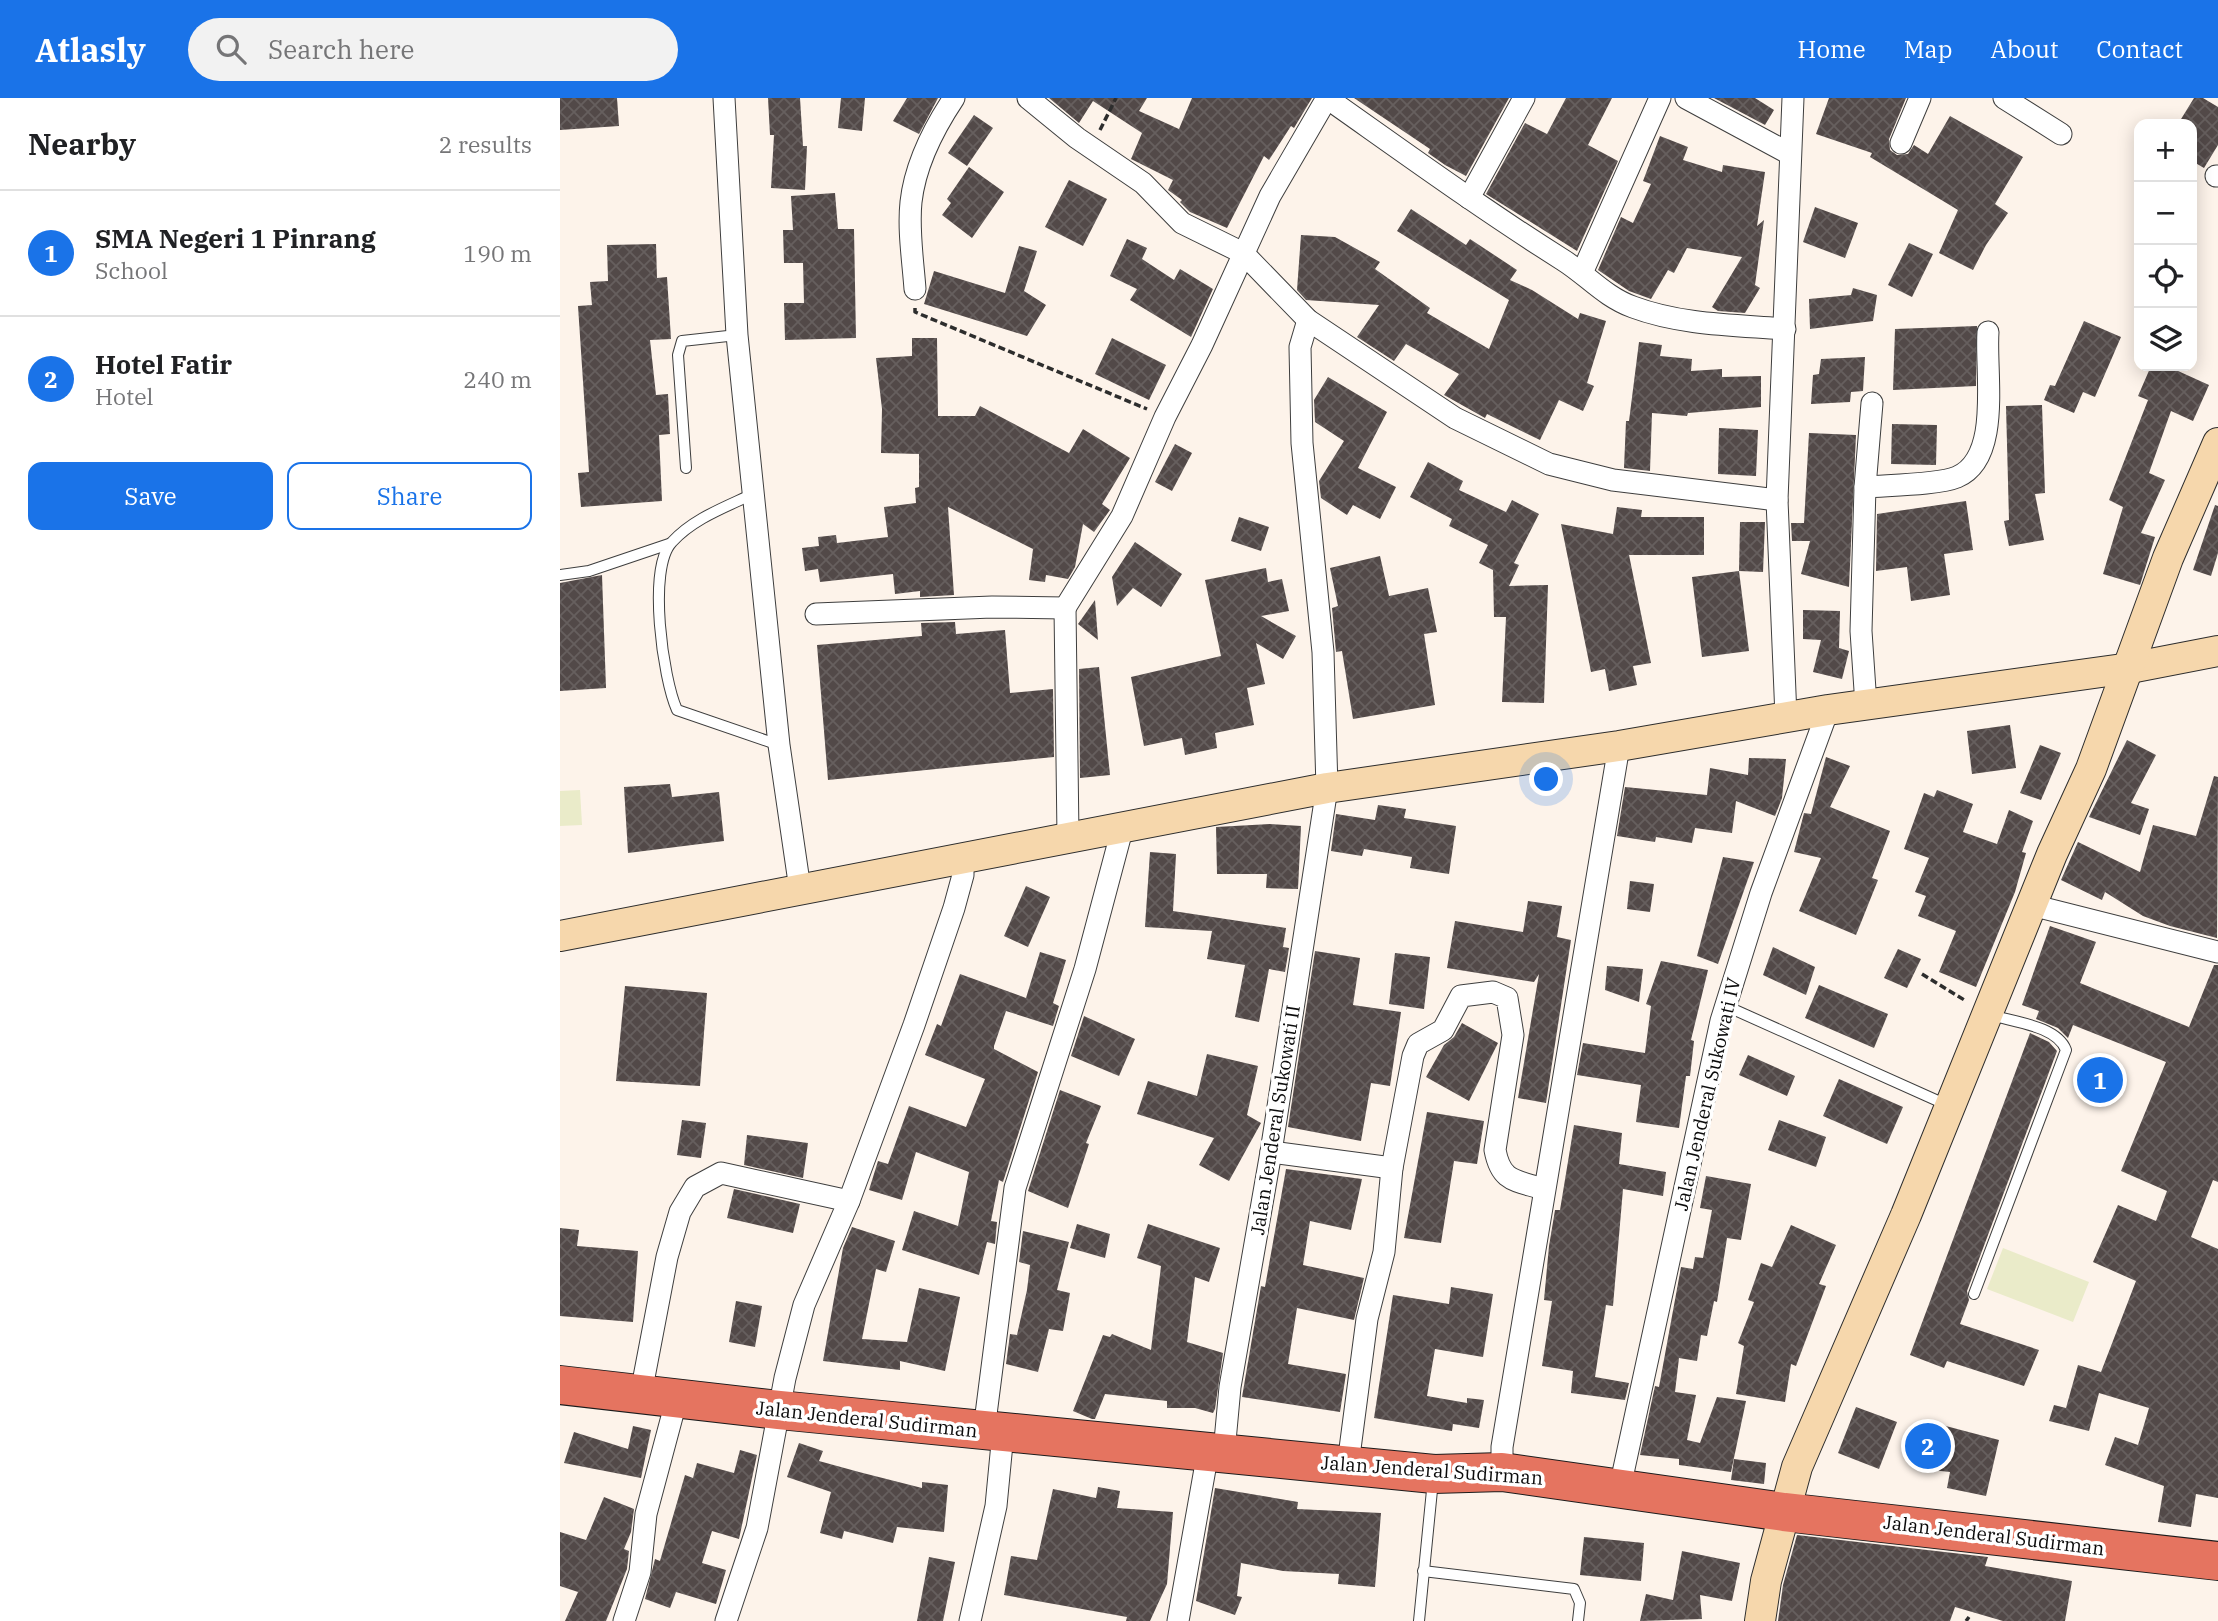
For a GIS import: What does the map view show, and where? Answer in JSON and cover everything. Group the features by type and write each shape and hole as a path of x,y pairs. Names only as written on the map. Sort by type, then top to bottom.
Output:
{"highway":[{"name":"Jalan Jenderal Sudirman","path":"560,1385 779,1410 1434,1474 1502,1472 1784,1512 2218,1561"}],"street":[{"path":"724,98 737,335 779,746 800,889"},
{"path":"915,289 910,205 913,190 927,148 954,98"},
{"path":"1028,98 1143,183 1182,223 1243,253 1308,320 1455,418 1549,464 1613,480 1777,500"},
{"path":"1068,836 1065,608 1122,516 1165,417 1269,195 1327,98 1469,198 1582,273 1595,286 1635,308 1700,323 1785,328"},
{"path":"1469,198 1524,98"},
{"path":"1582,273 1660,98"},
{"path":"1686,98 1790,154"},
{"path":"1786,717 1777,500 1793,98"},
{"path":"1901,144 1920,98"},
{"path":"2004,98 2061,134"},
{"name":"Jalan Jenderal Sukowati II","path":"1178,1621 1230,1387 1271,1153 1326,788 1323,652 1302,443 1300,347 1308,320"},
{"path":"1865,487 1956,478 1973,466 1986,442 1988,332"},
{"path":"1866,705 1861,631 1865,487 1872,403"},
{"path":"1760,1621 1766,1581 1797,1467 1906,1215 2031,905 2091,769 2168,558 2218,443"},
{"path":"816,614 992,607 1065,608"},
{"path":"560,936 1326,788 1619,746 1828,710 2130,668 2218,651"},
{"name":"Jalan Jenderal Sukowati IV","path":"1620,1487 1698,1118 1726,1006 1761,893 1828,710"},
{"path":"1502,1472 1502,1447 1543,1189 1619,746"},
{"path":"970,1621 996,1506 993,1431 1015,1188 1085,969 1124,826"},
{"path":"726,1621 757,1528 779,1410 804,1305 849,1201 954,908 963,875 963,857"},
{"path":"2031,905 2218,952"},
{"path":"1348,1464 1367,1318 1384,1252 1392,1168 1418,1044 1443,1030 1461,996 1493,992 1507,998 1513,1035 1495,1150 1498,1167 1505,1176 1515,1181 1543,1189"},
{"path":"1271,1153 1392,1168"},
{"path":"624,1621 640,1572 659,1395 667,1257 680,1212 695,1187 721,1174 849,1201"}],"lane":[{"path":"686,468 678,355 682,341 737,335"},
{"path":"560,575 589,571 669,544 700,519 755,494"},
{"path":"669,544 658,586 668,691 677,710 779,746"},
{"path":"1726,1006 1948,1106"},
{"path":"1974,1294 2066,1050 2063,1041 2053,1034 1986,1014"},
{"path":"1419,1621 1434,1474"},
{"path":"1423,1571 1574,1589 1580,1604 1578,1621"}],"path":[{"path":"1091,147 1116,98"},
{"path":"915,289 915,312 1165,417"},
{"path":"1922,974 1986,1014"}],"green space":[{"path":"580,790 582,825 560,826 560,791"},
{"path":"2003,1248 2089,1282 2073,1322 1987,1289"}],"building":[{"path":"560,98 617,98 619,126 560,130"},
{"path":"768,98 800,98 803,146 807,146 805,190 771,188 774,135 770,135"},
{"path":"841,98 865,98 862,131 838,128"},
{"path":"907,98 938,98 919,134 893,121"},
{"path":"1049,98 1147,98 1139,111 1179,129 1192,98 1312,98 1294,128 1291,126 1269,160 1264,156 1227,228 1190,212 1180,202 1182,200 1168,190 1173,180 1131,159 1142,133 1093,101 1079,123"},
{"path":"1354,98 1509,98 1466,176 1445,165 1428,153 1430,149"},
{"path":"1566,98 1612,98 1588,145 1618,161 1577,251 1486,194 1525,123 1547,134"},
{"path":"1714,98 1755,98 1774,110 1765,125"},
{"path":"1829,98 1906,98 1889,139 1890,150 1897,155 1908,154 1914,145 1928,154 1950,116 2023,157 1995,204 2008,213 1973,270 1939,253 1958,210 1870,157 1872,153 1816,134"},
{"path":"2194,98 2203,98 2218,107 2218,145 2204,168 2197,164 2197,119 2181,119"},
{"path":"974,115 993,128 967,166 948,153"},
{"path":"1660,136 1688,147 1683,160 1722,172 1723,165 1765,172 1757,226 1764,220 1755,285 1760,288 1745,313 1718,311 1712,307 1742,257 1687,248 1674,273 1668,270 1651,299 1629,291 1598,270 1621,217 1633,223 1651,184 1643,181"},
{"path":"969,167 1004,192 972,238 942,215 951,203 947,199"},
{"path":"1069,180 1107,199 1083,246 1045,227"},
{"path":"835,193 838,229 854,229 856,338 785,340 784,303 804,303 803,263 784,263 783,230 793,230 791,196"},
{"path":"1815,207 1858,223 1845,258 1803,242"},
{"path":"1411,209 1466,245 1470,239 1517,270 1510,280 1532,290 1578,319 1580,313 1606,321 1587,383 1594,386 1583,411 1559,400 1540,440 1487,414 1485,418 1444,395 1459,374 1406,344 1394,361 1357,337 1379,305 1306,300 1297,290 1301,235 1335,237 1380,262 1375,269 1430,308 1427,313 1489,349 1509,300 1397,231"},
{"path":"1127,239 1147,248 1142,259 1174,280 1180,269 1213,289 1191,337 1130,300 1137,289 1110,276"},
{"path":"1909,243 1933,254 1912,297 1888,285"},
{"path":"656,244 657,278 667,277 671,339 650,340 656,395 668,394 670,434 659,435 662,501 581,507 578,473 589,472 578,306 592,305 590,282 608,281 607,245"},
{"path":"1019,246 1037,251 1024,291 1046,305 1027,336 924,304 934,271 1005,293"},
{"path":"1853,288 1877,295 1873,321 1810,329 1809,299 1851,295"},
{"path":"2084,321 2121,337 2095,397 2083,392 2074,413 2044,400 2050,385 2055,386"},
{"path":"1977,326 1976,386 1893,390 1895,329"},
{"path":"912,338 937,338 938,416 975,416 980,406 1069,453 1083,429 1130,458 1102,504 1110,510 1094,532 1083,524 1075,567 1068,579 1046,575 1045,582 1029,580 1033,549 948,507 954,595 920,597 920,591 895,594 893,574 820,582 818,569 805,571 802,548 819,546 818,537 836,535 837,543 888,537 884,507 916,503 919,454 881,453 882,409 876,358 912,356"},
{"path":"1112,338 1166,365 1149,400 1095,374"},
{"path":"1639,342 1662,345 1660,356 1692,359 1691,371 1722,369 1722,377 1761,376 1761,407 1688,413 1687,416 1652,413 1650,471 1624,468 1626,421 1629,421"},
{"path":"1865,357 1863,391 1851,392 1850,402 1811,404 1813,375 1819,374 1821,359"},
{"path":"2149,371 2178,371 2209,385 2193,421 2171,411 2149,473 2165,480 2141,533 2155,537 2140,585 2103,574 2123,507 2109,500 2148,400 2138,396"},
{"path":"1328,377 1387,412 1358,468 1396,487 1380,519 1353,505 1347,515 1321,498 1319,481 1344,441 1315,422 1314,400"},
{"path":"2042,405 2045,493 2035,494 2044,540 2009,546 2004,521 2009,520 2006,406"},
{"path":"1892,424 1937,425 1936,465 1891,464"},
{"path":"1719,428 1758,430 1756,476 1718,474"},
{"path":"1809,433 1856,435 1849,587 1801,574 1810,541 1792,541 1791,523 1804,523"},
{"path":"1175,444 1192,453 1172,491 1155,482"},
{"path":"1428,462 1463,481 1459,490 1506,512 1512,500 1539,514 1514,563 1519,565 1509,586 1548,585 1544,703 1502,702 1506,617 1494,617 1493,570 1479,563 1488,545 1449,526 1452,519 1410,497"},
{"path":"1966,501 1973,550 1944,554 1950,595 1911,601 1907,567 1876,571 1877,514"},
{"path":"2215,505 2218,506 2218,553 2211,576 2193,570"},
{"path":"1617,507 1642,510 1641,517 1704,517 1704,555 1629,555 1651,663 1633,666 1637,685 1609,691 1605,669 1591,672 1561,524 1613,534"},
{"path":"1239,517 1269,527 1261,551 1231,541"},
{"path":"1740,522 1765,522 1763,572 1739,571"},
{"path":"1135,542 1182,574 1161,607 1133,588 1117,606 1112,577"},
{"path":"1380,556 1389,596 1428,588 1437,632 1424,634 1435,705 1353,719 1342,651 1336,652 1332,608 1338,606 1330,568"},
{"path":"1266,568 1268,582 1282,579 1289,611 1261,616 1296,636 1283,659 1256,643 1265,684 1247,688 1254,725 1215,733 1217,748 1185,755 1182,738 1144,746 1131,677 1221,656 1205,580"},
{"path":"1739,571 1749,651 1702,657 1692,577"},
{"path":"602,575 606,688 560,691 560,583"},
{"path":"1095,600 1098,640 1078,624"},
{"path":"1803,610 1840,611 1839,648 1849,651 1842,679 1813,672 1821,640 1803,639"},
{"path":"955,622 956,634 1005,630 1010,693 1053,689 1054,757 828,780 817,645 922,636 921,623"},
{"path":"1099,667 1110,775 1080,778 1079,669"},
{"path":"2010,725 2016,768 1972,774 1967,731"},
{"path":"2127,740 2156,755 2131,803 2149,809 2140,835 2089,817"},
{"path":"2040,745 2061,753 2041,800 2020,793"},
{"path":"1826,757 1850,766 1830,807 1890,831 1872,878 1878,880 1856,935 1799,911 1821,858 1794,852 1804,813 1811,814"},
{"path":"1749,758 1786,759 1782,798 1775,816 1736,801 1732,833 1695,828 1692,843 1656,837 1655,842 1617,836 1625,787 1707,795 1710,768 1748,775"},
{"path":"2214,776 2218,777 2217,938 2143,916 2105,892 2102,900 2061,880 2078,842 2140,872 2153,825 2196,836"},
{"path":"670,784 672,797 719,792 724,841 628,853 624,787"},
{"path":"1937,790 1973,804 1963,832 1997,844 2009,810 2033,821 2022,852 2026,853 2015,892 1976,987 1939,972 1956,931 1918,916 1926,896 1915,892 1929,858 1904,849 1924,793 1934,797"},
{"path":"1378,805 1406,809 1404,818 1456,826 1449,874 1410,868 1412,857 1364,849 1362,856 1331,851 1336,814 1375,820"},
{"path":"1270,824 1301,826 1298,889 1266,888 1267,874 1217,874 1216,827"},
{"path":"1150,852 1176,854 1173,911 1286,928 1283,947 1289,948 1285,972 1269,969 1259,1022 1235,1017 1245,965 1207,959 1212,931 1145,927"},
{"path":"1723,857 1754,862 1718,964 1697,956"},
{"path":"1630,881 1654,884 1650,912 1627,909"},
{"path":"1026,886 1050,897 1028,947 1004,936"},
{"path":"1528,901 1562,906 1557,937 1571,940 1546,1103 1518,1098 1539,974 1534,982 1447,968 1455,921 1523,932"},
{"path":"2050,926 2096,942 2080,983 2189,1027 2214,965 2218,965 2218,1182 2213,1180 2191,1237 2218,1249 2218,1498 2196,1494 2191,1527 2158,1522 2164,1486 2105,1465 2115,1437 2138,1445 2149,1408 2099,1393 2089,1431 2049,1421 2054,1405 2066,1408 2078,1365 2101,1372 2136,1281 2093,1262 2118,1205 2156,1221 2167,1191 2121,1171 2166,1062 2073,1025 2068,1038 2058,1028 2036,1019 2039,1011 2022,1005"},
{"path":"1773,947 1815,967 1806,995 1763,975"},
{"path":"1898,949 1921,959 1907,988 1884,978"},
{"path":"1315,951 1360,958 1353,1005 1401,1012 1390,1086 1371,1083 1361,1141 1288,1127"},
{"path":"1040,952 1066,960 1053,1003 1059,1006 1053,1026 1006,1011 994,1046 994,1049 1038,1072 1003,1182 999,1180 991,1221 997,1222 995,1244 987,1242 979,1275 902,1250 914,1211 958,1226 969,1172 916,1152 902,1200 869,1190 878,1161 888,1164 909,1106 966,1127 985,1079 925,1055 937,1024 941,1026 960,974 1026,998"},
{"path":"1395,953 1430,957 1424,1009 1389,1004"},
{"path":"1661,961 1708,970 1691,1040 1694,1041 1690,1076 1686,1076 1679,1128 1636,1122 1641,1085 1577,1075 1583,1043 1645,1053 1651,1006 1646,1004"},
{"path":"1607,966 1643,969 1639,1002 1605,990"},
{"path":"1819,985 1888,1014 1874,1048 1805,1018"},
{"path":"625,986 707,993 700,1086 616,1081"},
{"path":"1084,1016 1135,1039 1119,1076 1071,1056"},
{"path":"1462,1023 1498,1043 1469,1101 1426,1077 1444,1045 1454,1037"},
{"path":"2030,1033 2049,1042 2057,1051 1967,1291 1969,1300 1960,1324 2039,1350 2024,1386 1947,1361 1944,1368 1910,1355"},
{"path":"1207,1054 1258,1066 1247,1115 1261,1123 1229,1181 1199,1165 1214,1138 1137,1114 1148,1081 1197,1096"},
{"path":"1748,1055 1795,1076 1787,1096 1739,1075"},
{"path":"1839,1079 1903,1107 1887,1144 1823,1116"},
{"path":"1060,1090 1101,1106 1086,1143 1089,1144 1068,1208 1028,1191"},
{"path":"1427,1112 1484,1121 1477,1164 1454,1161 1441,1243 1404,1238"},
{"path":"682,1120 706,1123 701,1158 677,1155"},
{"path":"1779,1120 1826,1137 1816,1167 1768,1150"},
{"path":"1574,1125 1622,1133 1619,1164 1666,1172 1663,1196 1623,1189 1613,1306 1606,1305 1595,1377 1629,1383 1625,1400 1571,1393 1573,1371 1542,1366 1552,1301 1544,1300 1549,1246 1555,1210 1560,1210"},
{"path":"747,1135 808,1143 803,1178 744,1165"},
{"path":"1286,1169 1362,1179 1351,1230 1310,1221 1303,1265 1364,1278 1354,1320 1297,1308 1288,1364 1346,1374 1340,1412 1242,1397 1261,1286 1265,1287"},
{"path":"1706,1176 1751,1184 1741,1240 1727,1238 1717,1302 1714,1301 1707,1336 1701,1335 1697,1361 1679,1358 1675,1392 1696,1395 1687,1440 1700,1443 1717,1397 1746,1401 1731,1472 1679,1465 1679,1459 1640,1455 1655,1386 1659,1387 1681,1267 1693,1269 1695,1257 1703,1258 1712,1210 1700,1208"},
{"path":"734,1189 800,1204 793,1233 727,1218"},
{"path":"1077,1224 1110,1234 1105,1258 1070,1248"},
{"path":"1148,1224 1220,1248 1209,1282 1195,1277 1187,1342 1223,1353 1215,1409 1213,1413 1195,1408 1167,1408 1167,1401 1105,1394 1095,1419 1092,1419 1073,1411 1103,1335 1110,1337 1112,1334 1151,1350 1161,1266 1137,1258"},
{"path":"1791,1225 1836,1245 1819,1284 1826,1286 1796,1366 1791,1364 1785,1402 1736,1394 1744,1346 1738,1343 1754,1302 1748,1300 1761,1263 1772,1267"},
{"path":"852,1227 895,1241 886,1272 876,1269 862,1339 907,1342 919,1288 960,1297 945,1371 900,1361 900,1370 823,1361 843,1248"},
{"path":"560,1228 579,1230 577,1246 638,1251 633,1322 560,1316"},
{"path":"1023,1231 1069,1242 1057,1290 1070,1293 1063,1331 1049,1329 1038,1372 1006,1364 1010,1334 1017,1335 1027,1290 1030,1265 1019,1262"},
{"path":"1451,1287 1493,1294 1483,1357 1435,1349 1427,1396 1467,1403 1467,1398 1484,1400 1479,1428 1453,1424 1452,1431 1374,1418 1393,1295 1449,1304"},
{"path":"736,1301 762,1306 755,1347 729,1342"},
{"path":"1856,1407 1897,1422 1879,1469 1838,1453"},
{"path":"1918,1423 1942,1425 1999,1440 1986,1496 1947,1488 1950,1472 1913,1468"},
{"path":"633,1426 651,1430 641,1478 564,1463 574,1432 628,1449"},
{"path":"799,1443 823,1451 819,1461 922,1488 922,1482 948,1485 944,1532 897,1527 893,1543 844,1531 842,1539 820,1533 831,1492 787,1477"},
{"path":"740,1450 757,1455 739,1539 712,1531 702,1563 726,1570 716,1604 676,1592 670,1608 645,1599 655,1559 660,1561 685,1475 693,1478 697,1463 734,1473"},
{"path":"1734,1459 1766,1463 1764,1484 1731,1480"},
{"path":"1098,1487 1120,1491 1117,1508 1173,1512 1167,1584 1150,1621 1126,1621 1127,1617 1004,1595 1011,1556 1037,1560 1053,1489 1096,1498"},
{"path":"1215,1488 1298,1502 1297,1509 1381,1513 1375,1587 1338,1584 1339,1574 1283,1571 1241,1563 1237,1596 1242,1597 1235,1615 1196,1601"},
{"path":"604,1497 634,1509 631,1532 624,1549 629,1551 627,1569 606,1621 565,1621 578,1592 560,1586 560,1532 586,1540"},
{"path":"1797,1535 1988,1557 1985,1566 2072,1581 2065,1621 2003,1621 1955,1607 1950,1621 1778,1621 1783,1585"},
{"path":"1584,1537 1644,1543 1641,1581 1580,1575"},
{"path":"1682,1551 1740,1563 1732,1601 1700,1595 1702,1619 1640,1621 1646,1594 1673,1600"},
{"path":"929,1557 955,1562 943,1621 917,1621"}],"place":[{"name":"SMA Negeri 1 Pinrang","path":"2100,1080"},
{"name":"Hotel Fatir","path":"1928,1446"}]}
